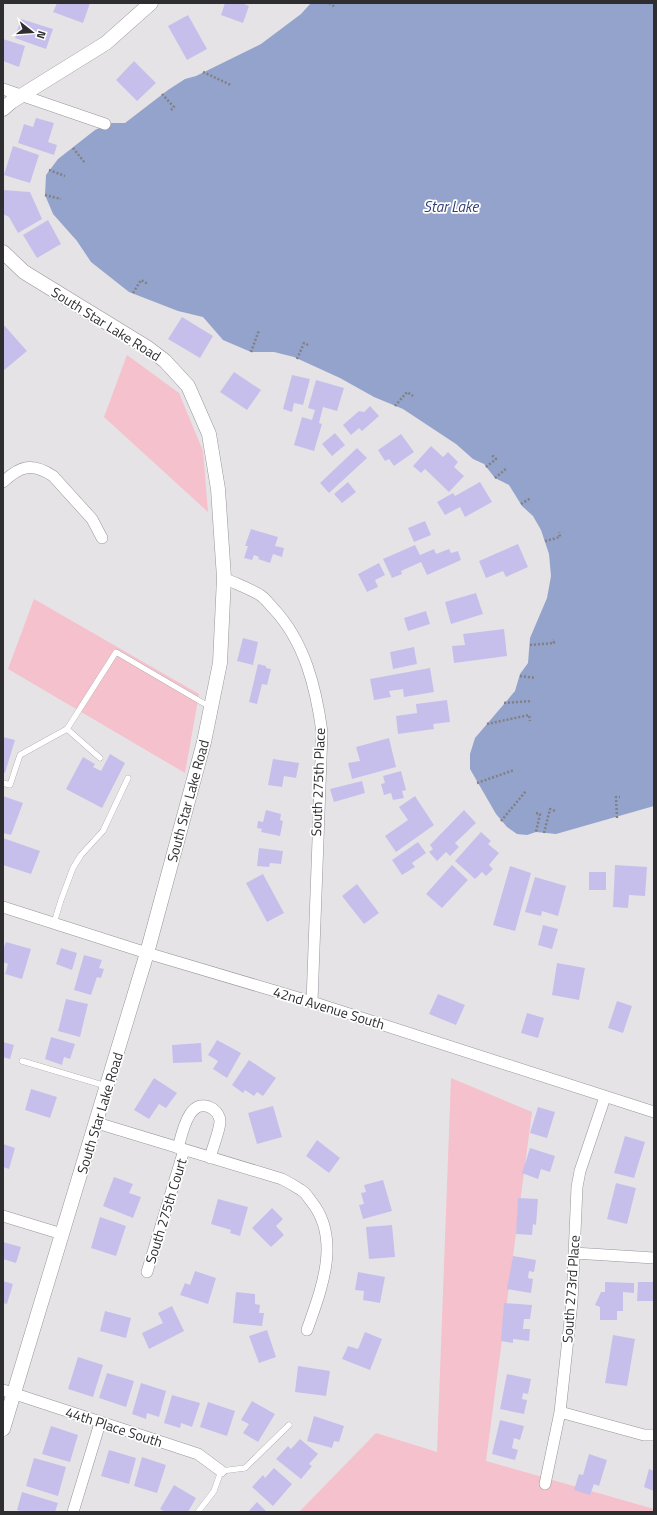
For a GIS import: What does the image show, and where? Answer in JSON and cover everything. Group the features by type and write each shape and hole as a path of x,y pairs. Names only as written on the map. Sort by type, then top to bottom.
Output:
{"street":[{"path":"3,109 106,43 151,3"},
{"path":"3,88 105,124"},
{"name":"South Star Lake Road","path":"3,252 24,272 148,348 165,361 188,386 209,434 214,459 224,578 220,663 204,742 147,953 108,1087 62,1234 9,1392 3,1429"},
{"path":"3,482 15,471 21,469 34,468 47,472 53,476 92,519 102,538"},
{"name":"South 275th Place","path":"224,578 262,596 292,632 308,667 318,700 322,732 317,818 312,1002"},
{"name":"42nd Avenue South","path":"3,907 147,953 312,1002 654,1112"},
{"name":"South 273rd Place","path":"545,1484 560,1412 572,1302 577,1187 580,1171 605,1097"},
{"name":"South 275th Court","path":"147,1272 190,1113 199,1107 209,1107 218,1114 220,1121 210,1158"},
{"path":"97,1123 282,1179 302,1190 319,1210 326,1235 327,1260 317,1301 307,1330"},
{"path":"3,1216 62,1234"},
{"path":"574,1253 654,1258"},
{"name":"44th Place South","path":"9,1392 198,1454 221,1471"},
{"path":"560,1412 644,1435 654,1435"},
{"path":"73,1512 100,1423"}],"lane":[{"path":"3,783 10,785 20,755 67,729 116,652 211,708"},
{"path":"67,729 100,758"},
{"path":"54,923 73,868 81,855 103,831 128,778"},
{"path":"22,1061 108,1087"},
{"path":"198,1512 214,1491 221,1471 245,1468 290,1425"}],"path":[{"path":"329,3 335,7"},
{"path":"203,72 231,85"},
{"path":"162,94 174,107 171,110"},
{"path":"73,148 85,163"},
{"path":"49,170 65,176"},
{"path":"45,195 62,199"},
{"path":"132,293 141,280 148,284"},
{"path":"251,352 259,330"},
{"path":"297,358 304,343 308,345"},
{"path":"395,406 407,392 413,396"},
{"path":"486,467 496,459 491,454"},
{"path":"495,478 507,468"},
{"path":"521,504 530,498"},
{"path":"545,541 560,537 559,532"},
{"path":"530,645 554,643 553,639"},
{"path":"520,676 535,678"},
{"path":"504,703 532,701"},
{"path":"487,724 530,715 530,721"},
{"path":"477,783 514,770"},
{"path":"501,820 526,791"},
{"path":"617,818 616,797 620,797"},
{"path":"544,833 550,809 555,811"},
{"path":"536,813 540,814 536,832"}],"shaded area":[{"path":"127,355 179,393 203,451 208,512 104,417"},
{"path":"34,599 199,694 185,773 8,669"},
{"path":"451,1078 532,1112 486,1461 654,1509 654,1512 299,1512 376,1433 437,1452"}],"water":[{"name":"Star Lake","path":"311,3 654,3 654,806 556,834 536,832 527,835 517,834 507,827 496,814 470,769 470,754 475,738 515,691 520,674 528,663 530,638 547,598 551,576 549,554 541,530 533,516 522,506 509,485 495,478 484,464 473,459 456,444 403,409 374,397 340,378 294,357 274,352 251,352 223,340 203,317 178,311 129,292 91,262 77,241 53,214 45,195 46,175 58,159 95,130 110,123 125,123 185,79 196,76 261,44 301,14"}],"building":[{"path":"57,3 90,3 83,23 53,12"},
{"path":"225,3 242,3 249,6 243,23 221,15"},
{"path":"188,15 207,49 187,60 168,26"},
{"path":"21,19 53,29 46,49 15,38"},
{"path":"3,39 25,46 19,67 3,61"},
{"path":"134,61 156,83 137,101 116,80"},
{"path":"36,118 54,123 48,142 57,145 54,155 18,143 24,124 33,127"},
{"path":"13,146 39,155 30,183 4,175"},
{"path":"3,190 30,192 42,219 18,233 9,217 3,214"},
{"path":"48,220 61,244 37,258 23,235"},
{"path":"182,317 213,336 200,358 168,339"},
{"path":"3,324 27,351 3,371"},
{"path":"234,372 261,390 247,410 220,392"},
{"path":"292,375 310,379 303,405 294,403 292,412 283,409"},
{"path":"316,380 344,388 337,411 323,407 319,423 322,424 314,451 294,445 302,417 312,420 315,410 308,408"},
{"path":"370,406 379,416 362,431 359,428 351,435 343,425 359,411 364,412"},
{"path":"335,433 345,445 332,456 322,444"},
{"path":"401,434 414,452 394,466 389,459 385,461 378,450"},
{"path":"431,446 443,457 448,452 458,462 454,467 464,476 449,492 425,469 421,473 413,466"},
{"path":"357,448 367,458 329,493 320,483"},
{"path":"348,482 356,492 342,503 334,494"},
{"path":"480,482 492,502 465,517 460,507 445,515 437,502 453,493 455,496"},
{"path":"425,521 431,535 414,542 408,528"},
{"path":"251,529 278,537 275,546 284,548 282,557 273,554 270,563 258,559 259,557 254,555 252,560 244,558 248,546 245,546"},
{"path":"518,544 528,567 506,577 503,571 486,578 479,561"},
{"path":"415,545 420,555 434,549 436,554 449,549 451,553 458,551 461,560 427,575 421,562 401,571 402,574 392,578 383,559"},
{"path":"379,563 385,575 375,580 378,587 367,592 358,574"},
{"path":"476,593 483,614 451,624 445,602"},
{"path":"426,611 430,624 408,631 404,618"},
{"path":"504,629 507,656 454,663 452,646 465,645 463,634"},
{"path":"243,638 258,642 253,665 237,661"},
{"path":"414,647 417,664 393,669 390,652"},
{"path":"258,664 271,669 267,685 262,684 257,704 249,702"},
{"path":"430,668 434,692 404,697 403,689 389,691 391,697 374,700 370,679"},
{"path":"447,700 450,722 433,724 434,729 398,734 396,716 417,713 416,704"},
{"path":"3,737 15,740 5,773 3,772"},
{"path":"389,738 396,767 352,779 348,763 360,761 356,747"},
{"path":"110,754 125,763 102,808 66,789 83,757 95,764 93,767 101,771"},
{"path":"273,759 299,763 296,778 284,776 282,787 268,785"},
{"path":"401,771 406,790 402,791 404,798 393,800 391,793 384,795 381,784 385,783 383,776"},
{"path":"362,781 365,793 334,802 330,789"},
{"path":"3,796 23,803 11,835 3,833"},
{"path":"415,796 434,825 396,852 385,836 408,820 399,807"},
{"path":"266,810 281,814 280,820 283,821 280,836 261,832 262,829 257,828 258,821 263,822"},
{"path":"464,810 476,823 455,843 459,847 450,856 446,852 437,861 429,852 433,849 430,845"},
{"path":"481,832 491,841 488,844 499,853 489,865 493,869 486,876 482,872 475,879 455,861"},
{"path":"3,838 40,851 31,874 3,865"},
{"path":"418,842 426,853 412,863 415,867 402,875 392,860"},
{"path":"259,848 283,851 281,864 270,863 269,867 257,866"},
{"path":"452,865 468,880 442,908 426,894"},
{"path":"615,865 647,867 645,896 629,895 628,908 613,907"},
{"path":"510,866 531,873 515,931 493,925"},
{"path":"589,872 606,872 606,890 589,890"},
{"path":"263,874 284,913 267,922 246,883"},
{"path":"535,877 566,886 558,916 542,911 541,916 525,912"},
{"path":"357,884 379,913 364,924 342,896"},
{"path":"543,925 558,929 552,949 538,945"},
{"path":"6,942 31,949 22,979 5,974 8,964 3,962 3,950"},
{"path":"61,948 77,953 72,970 56,964"},
{"path":"84,955 102,960 99,968 104,969 101,978 97,977 91,995 74,990"},
{"path":"557,963 585,968 579,1000 552,995"},
{"path":"438,994 465,1005 456,1025 429,1014"},
{"path":"66,999 88,1004 80,1037 58,1031"},
{"path":"617,1001 632,1006 623,1033 608,1028"},
{"path":"527,1013 544,1018 538,1038 521,1033"},
{"path":"51,1037 75,1044 70,1059 64,1057 62,1065 45,1059"},
{"path":"217,1040 241,1053 227,1078 213,1069 218,1061 208,1055"},
{"path":"3,1042 14,1045 10,1059 3,1057"},
{"path":"201,1043 202,1062 173,1063 172,1045"},
{"path":"249,1060 276,1078 263,1096 257,1092 254,1096 245,1090 243,1093 232,1085"},
{"path":"154,1078 177,1093 166,1108 159,1104 149,1119 134,1110"},
{"path":"31,1089 57,1097 50,1118 25,1110"},
{"path":"273,1106 282,1137 257,1144 248,1113"},
{"path":"538,1107 555,1112 547,1138 530,1133"},
{"path":"625,1136 645,1142 634,1178 614,1173"},
{"path":"317,1140 340,1158 329,1173 306,1156"},
{"path":"3,1144 15,1148 9,1169 3,1167"},
{"path":"530,1148 555,1156 550,1172 541,1169 538,1179 522,1173"},
{"path":"114,1177 133,1184 129,1193 141,1197 133,1218 103,1206"},
{"path":"383,1180 392,1211 363,1219 359,1205 364,1204 361,1193 366,1192 364,1185"},
{"path":"616,1183 636,1188 627,1224 607,1219"},
{"path":"518,1198 538,1199 536,1225 533,1224 532,1235 516,1234"},
{"path":"218,1199 248,1207 240,1236 230,1233 231,1230 211,1224"},
{"path":"272,1208 283,1219 276,1226 284,1235 271,1247 252,1228"},
{"path":"100,1217 126,1226 116,1256 91,1248"},
{"path":"392,1225 395,1257 369,1259 366,1227"},
{"path":"3,1242 21,1247 16,1263 3,1259"},
{"path":"513,1256 536,1260 534,1272 529,1271 528,1278 533,1279 531,1293 507,1289"},
{"path":"195,1271 216,1278 208,1304 180,1295 185,1283 190,1285"},
{"path":"358,1272 385,1277 380,1303 363,1300 364,1291 355,1290"},
{"path":"3,1281 13,1284 7,1304 3,1303"},
{"path":"605,1282 634,1283 634,1293 623,1292 623,1311 617,1311 617,1320 600,1320 600,1307 595,1305 601,1292 605,1292"},
{"path":"638,1282 654,1282 654,1301 637,1301"},
{"path":"236,1292 255,1294 255,1304 260,1305 259,1313 264,1313 262,1326 233,1323"},
{"path":"504,1303 532,1305 530,1319 524,1319 523,1329 530,1329 529,1341 513,1339 513,1343 501,1341"},
{"path":"172,1306 184,1331 149,1349 142,1333 163,1323 158,1313"},
{"path":"105,1311 131,1318 126,1338 100,1331"},
{"path":"267,1330 276,1357 259,1363 249,1336"},
{"path":"365,1332 382,1339 370,1370 342,1359 348,1346 358,1349"},
{"path":"613,1335 635,1339 627,1386 605,1383"},
{"path":"78,1357 103,1365 93,1397 68,1389"},
{"path":"298,1366 330,1371 326,1396 295,1392"},
{"path":"107,1373 134,1381 126,1407 99,1398"},
{"path":"507,1374 531,1379 528,1394 523,1393 522,1399 527,1400 524,1414 500,1409"},
{"path":"141,1383 166,1391 159,1417 147,1413 146,1419 132,1414"},
{"path":"172,1395 200,1403 192,1427 181,1423 180,1428 164,1423"},
{"path":"252,1401 275,1414 258,1442 243,1433 249,1424 241,1420"},
{"path":"208,1402 235,1411 227,1436 200,1427"},
{"path":"314,1416 344,1426 339,1442 334,1441 332,1448 307,1441"},
{"path":"500,1420 524,1426 520,1440 514,1438 512,1448 518,1450 515,1460 492,1454"},
{"path":"51,1426 78,1435 70,1462 42,1454"},
{"path":"300,1439 318,1454 309,1464 312,1466 301,1479 276,1459 288,1446 291,1449"},
{"path":"109,1450 136,1458 129,1484 101,1476"},
{"path":"589,1454 607,1460 599,1486 594,1484 590,1495 574,1490 579,1474 583,1475"},
{"path":"142,1457 166,1465 157,1493 134,1486"},
{"path":"34,1458 66,1467 58,1496 26,1486"},
{"path":"274,1468 292,1484 273,1506 252,1487 263,1475 265,1478"},
{"path":"649,1469 654,1471 654,1491 644,1487"},
{"path":"174,1485 196,1498 188,1512 166,1512 160,1509"},
{"path":"22,1492 58,1503 55,1512 23,1512 17,1510"},
{"path":"257,1502 267,1512 248,1512"}]}
